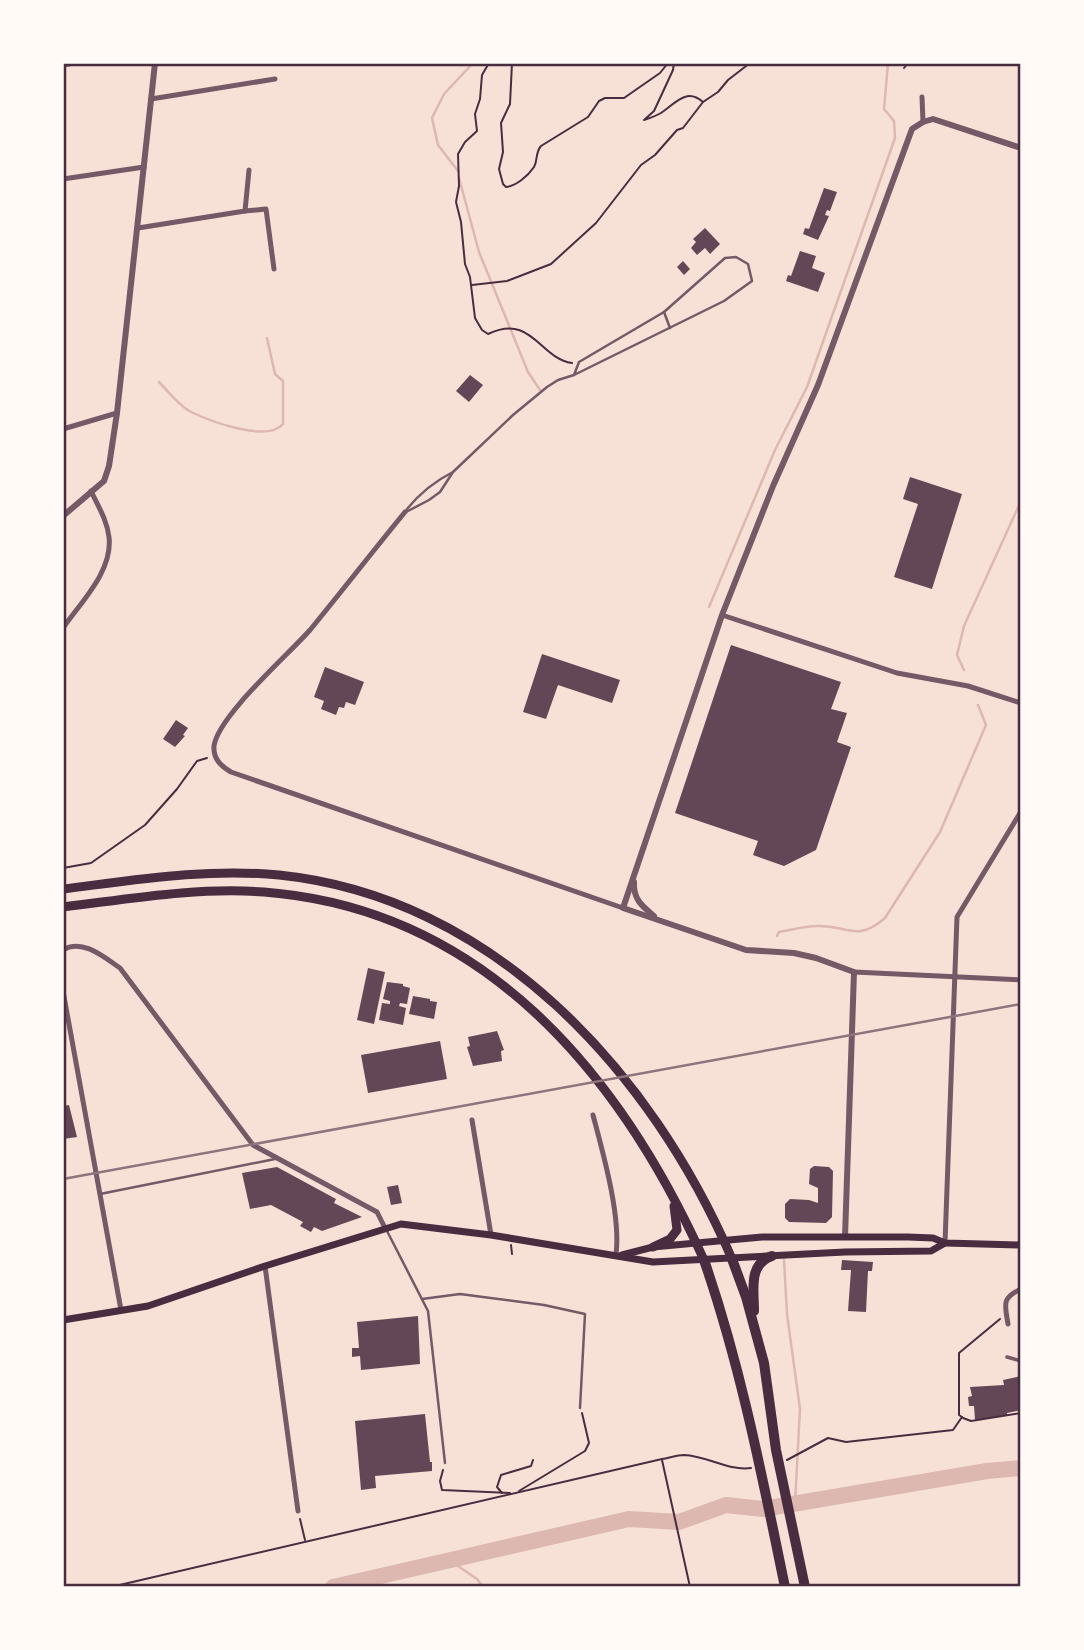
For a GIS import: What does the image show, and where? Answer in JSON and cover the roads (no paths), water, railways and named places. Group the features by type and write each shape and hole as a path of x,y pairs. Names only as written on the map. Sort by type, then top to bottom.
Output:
{"highway":[{"path":"63,889 194,874 281,875 319,881 374,895 446,926 495,955 526,978 605,1055 634,1089 666,1136 724,1240 755,1325 766,1372 776,1450 805,1587"},
{"path":"63,907 189,892 265,892 341,905 413,930 447,947 511,990 539,1015 619,1109 651,1156 671,1190 704,1260 728,1331 758,1454 783,1587"},
{"path":"653,1247 670,1239 677,1230 671,1190"},
{"path":"755,1325 755,1270 761,1261 772,1256"}],"main road":[{"path":"63,1320 148,1306 385,1228 407,1225 491,1235 619,1255 644,1262 931,1251 945,1243"},
{"path":"619,1255 653,1247 762,1237 933,1238 945,1243 1021,1245"}],"street":[{"path":"63,65 74,63"},
{"path":"63,516 104,481 109,466 155,63"},
{"path":"151,99 275,79"},
{"path":"922,97 923,122"},
{"path":"623,908 722,615 773,486 818,385 912,129 923,122 933,120 1021,148"},
{"path":"63,179 144,167"},
{"path":"245,211 249,170"},
{"path":"138,228 266,209 274,269"},
{"path":"63,429 117,413"},
{"path":"63,628 94,584 109,552 106,522 92,491"},
{"path":"405,512 308,631 243,700 222,729 214,744 215,755 218,762 231,772 746,950 794,953 854,972 1021,980"},
{"path":"722,615 897,673 968,685 1021,703"},
{"path":"945,1243 957,917 1020,813"},
{"path":"634,874 637,900 658,920"},
{"path":"63,950 69,946 82,947 120,968 253,1145 377,1212 385,1228"},
{"path":"845,1237 854,972"},
{"path":"63,991 121,1311"},
{"path":"593,1115 603,1156 619,1255"},
{"path":"472,1120 491,1235"},
{"path":"265,1266 298,1511"},
{"path":"1008,1324 1006,1299 1021,1289"},
{"path":"1007,1357 1021,1361"}],"lane":[{"path":"405,512 440,492 453,472 547,387 558,380 574,375 724,301 752,281 748,264 736,257 725,258 664,312 579,362 574,375"},
{"path":"664,312 670,328"},
{"path":"405,512 416,497 453,472"},
{"path":"100,1194 278,1158"},
{"path":"385,1228 428,1311 445,1463"},
{"path":"422,1299 460,1294 544,1305 585,1314 580,1408"}],"waterway":[{"path":"458,171 438,145 432,118 444,94 473,63"},
{"path":"709,607 775,450 807,387 895,138 894,121 884,109 888,63"},
{"path":"459,178 479,252 528,372 540,390"},
{"path":"159,382 182,406 200,416 252,431 275,429 283,424 283,381 275,374 267,338"},
{"path":"964,670 957,655 964,626 1021,501"},
{"path":"777,936 779,932 812,926 866,930 885,918 940,832 986,725 978,705"},
{"path":"784,1260 787,1314 800,1409 795,1503"},
{"path":"333,1587 629,1519 679,1522 726,1505 763,1509 987,1471 1021,1468"},
{"path":"449,1560 477,1579 483,1587"}],"railway":[{"path":"63,1179 1021,1004"}]}
